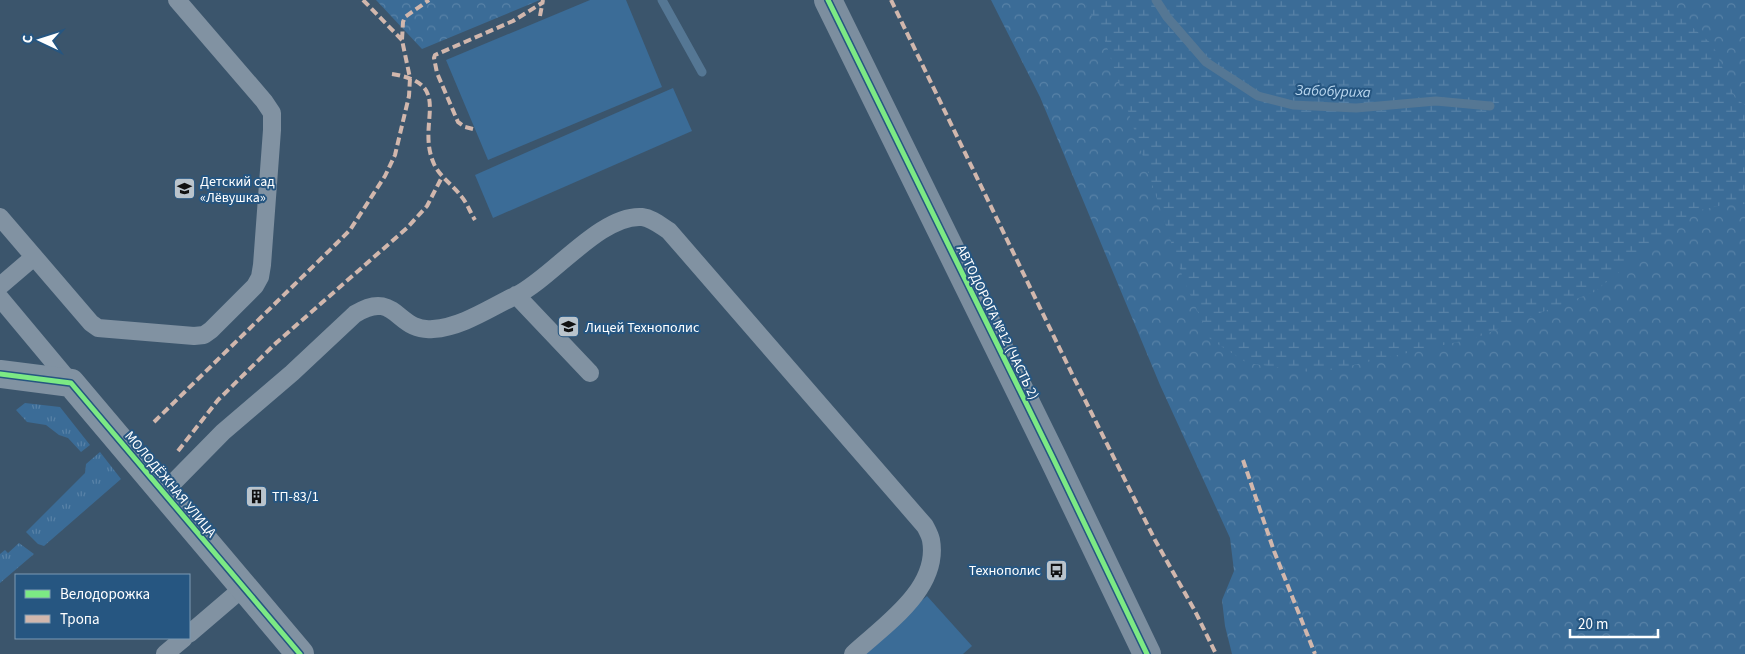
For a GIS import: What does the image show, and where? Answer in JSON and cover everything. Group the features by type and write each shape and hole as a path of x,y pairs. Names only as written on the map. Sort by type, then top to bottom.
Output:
{"street":[{"name":"АВТОДОРОГА №12 (ЧАСТЬ 2)","path":"828,0 1147,654"},
{"path":"3,377 71,382"},
{"name":"МОЛОДЁЖНАЯ УЛИЦА","path":"71,382 300,654"}],"lane":[{"path":"0,217 91,323 98,328 194,336 204,335 255,286 260,276 262,265 272,113 264,101 177,0"},
{"path":"164,492 223,432 292,374 355,314 367,307 378,305 389,308 410,325 421,329 433,330 458,324 524,291 604,228 623,220 642,217 656,222 668,231 925,526 931,541 931,559 924,580 910,602 852,654"},
{"path":"0,286 34,257"},
{"path":"516,295 590,373"},
{"path":"0,298 71,382"},
{"path":"190,633 244,587"},
{"path":"165,654 183,639"}],"green space":[{"path":"376,0 540,0 422,49"},
{"path":"590,0 626,0 662,87 488,160 446,60"},
{"path":"991,0 1745,0 1745,654 1232,654 1225,626 1222,600 1234,571 1230,538 1160,385 1040,97"},
{"path":"1083,0 1654,0 1685,21 1713,45 1735,98 1745,105 1745,204 1723,205 1696,211 1594,292 1475,338 1317,373 1247,363 1210,339 1184,281 1104,38"},
{"path":"673,88 692,131 493,218 475,175"},
{"path":"25,403 60,407 90,445 81,452 68,438 59,435 46,425 27,422 16,410"},
{"path":"100,452 121,479 44,546 38,544 26,532 85,473 86,464"},
{"path":"19,543 34,554 0,583 0,554 5,550 8,553"},
{"path":"927,596 972,646 963,654 861,654"}],"waterway":[{"path":"662,0 702,72"},
{"name":"Забобуриха","path":"1156,0 1167,17 1206,62 1258,96 1293,105 1356,108 1436,101 1490,106"}],"marked path":[{"path":"363,0 402,40"},
{"path":"154,422 350,230 385,176 395,155 409,96 410,78 402,40 403,22 405,17 429,0"},
{"path":"540,16 543,0"},
{"path":"891,0 1073,376 1155,540 1195,611 1216,654"},
{"path":"473,129 465,127 458,122 437,73 435,55 513,21 542,3"},
{"path":"392,74 411,79 423,86 428,96 430,107 428,134 429,148 434,164 458,192 475,220"},
{"path":"178,451 218,400 276,343 407,228 427,206 442,177"},
{"path":"1243,460 1274,551 1315,654"}],"cycle path":[{"path":"828,0 1147,654"},
{"path":"0,374 71,383 300,654"}],"place":[{"name":"Детский сад «Лёвушка»","path":"184,189"},
{"name":"Лицей Технополис","path":"569,327"},
{"name":"ТП-83/1","path":"256,496"},
{"name":"Технополис","path":"1057,570"}]}
